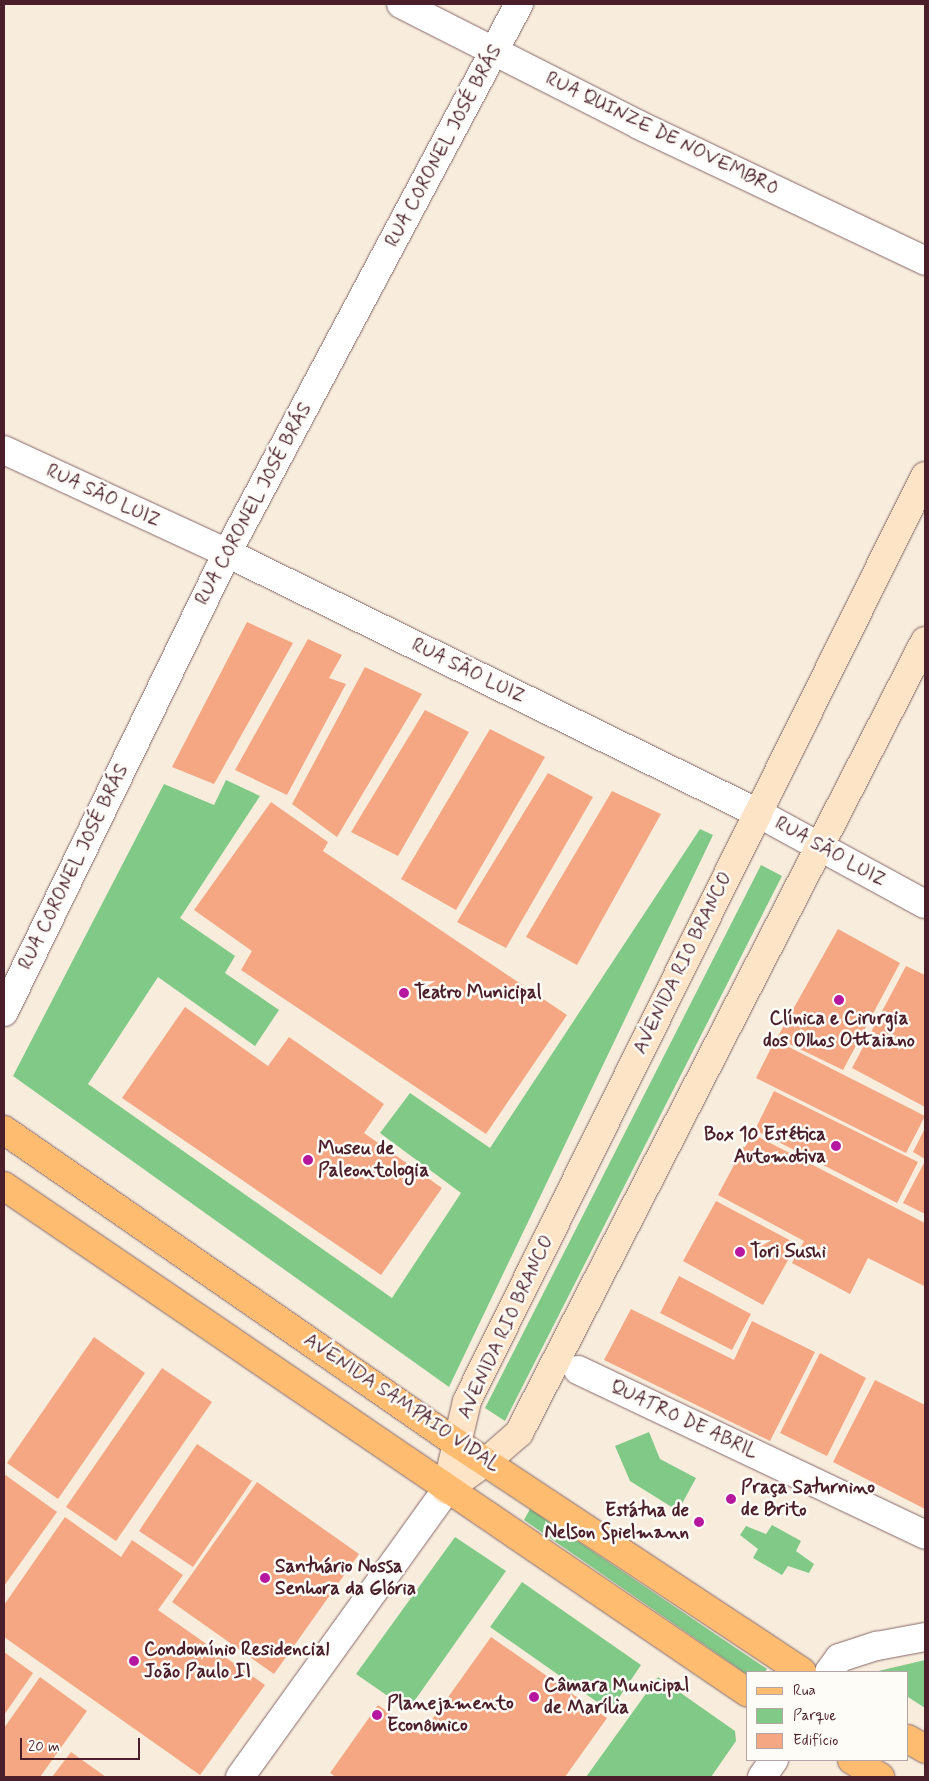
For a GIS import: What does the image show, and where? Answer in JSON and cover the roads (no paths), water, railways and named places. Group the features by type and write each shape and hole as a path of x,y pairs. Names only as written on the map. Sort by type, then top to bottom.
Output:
{"main road":[{"name":"AVENIDA RIO BRANCO","path":"446,1490 455,1442 468,1401 756,812 925,476"},
{"path":"446,1490 487,1461 520,1433 925,641"},
{"name":"AVENIDA SAMPAIO VIDAL","path":"4,1130 455,1442 487,1461 801,1671"},
{"path":"4,1186 446,1490 746,1692"},
{"path":"909,1739 925,1749"},
{"path":"854,1761 880,1777"}],"street":[{"name":"RUA QUINZE DE NOVEMBRO","path":"401,4 494,52 925,261"},
{"name":"RUA CORONEL JOSÉ BRÁS","path":"4,1012 227,553 519,4"},
{"name":"RUA SÃO LUIZ","path":"4,450 227,553 756,812 925,904"},
{"name":"QUATRO DE ABRIL","path":"578,1370 925,1535"},
{"path":"240,1777 446,1490"},
{"path":"830,1671 839,1658 924,1638"},
{"path":"762,1777 773,1761"}],"place":[{"name":"Teatro Municipal","path":"404,993"},
{"name":"Clínica e Cirurgia dos Olhos Ottaiano","path":"839,1000"},
{"name":"Box 10 Estética Automotiva","path":"836,1146"},
{"name":"Museu de Paleontologia","path":"308,1160"},
{"name":"Tori Sushi","path":"740,1252"},
{"name":"Praça Saturnino de Brito","path":"731,1499"},
{"name":"Estátua de Nelson Spielmann","path":"699,1522"},
{"name":"Santuário Nossa Senhora da Glória","path":"265,1578"},
{"name":"Condomínio Residencial João Paulo II","path":"134,1661"},
{"name":"Câmara Municipal de Marília","path":"534,1697"},
{"name":"Planejamento Econômico","path":"377,1715"}]}
